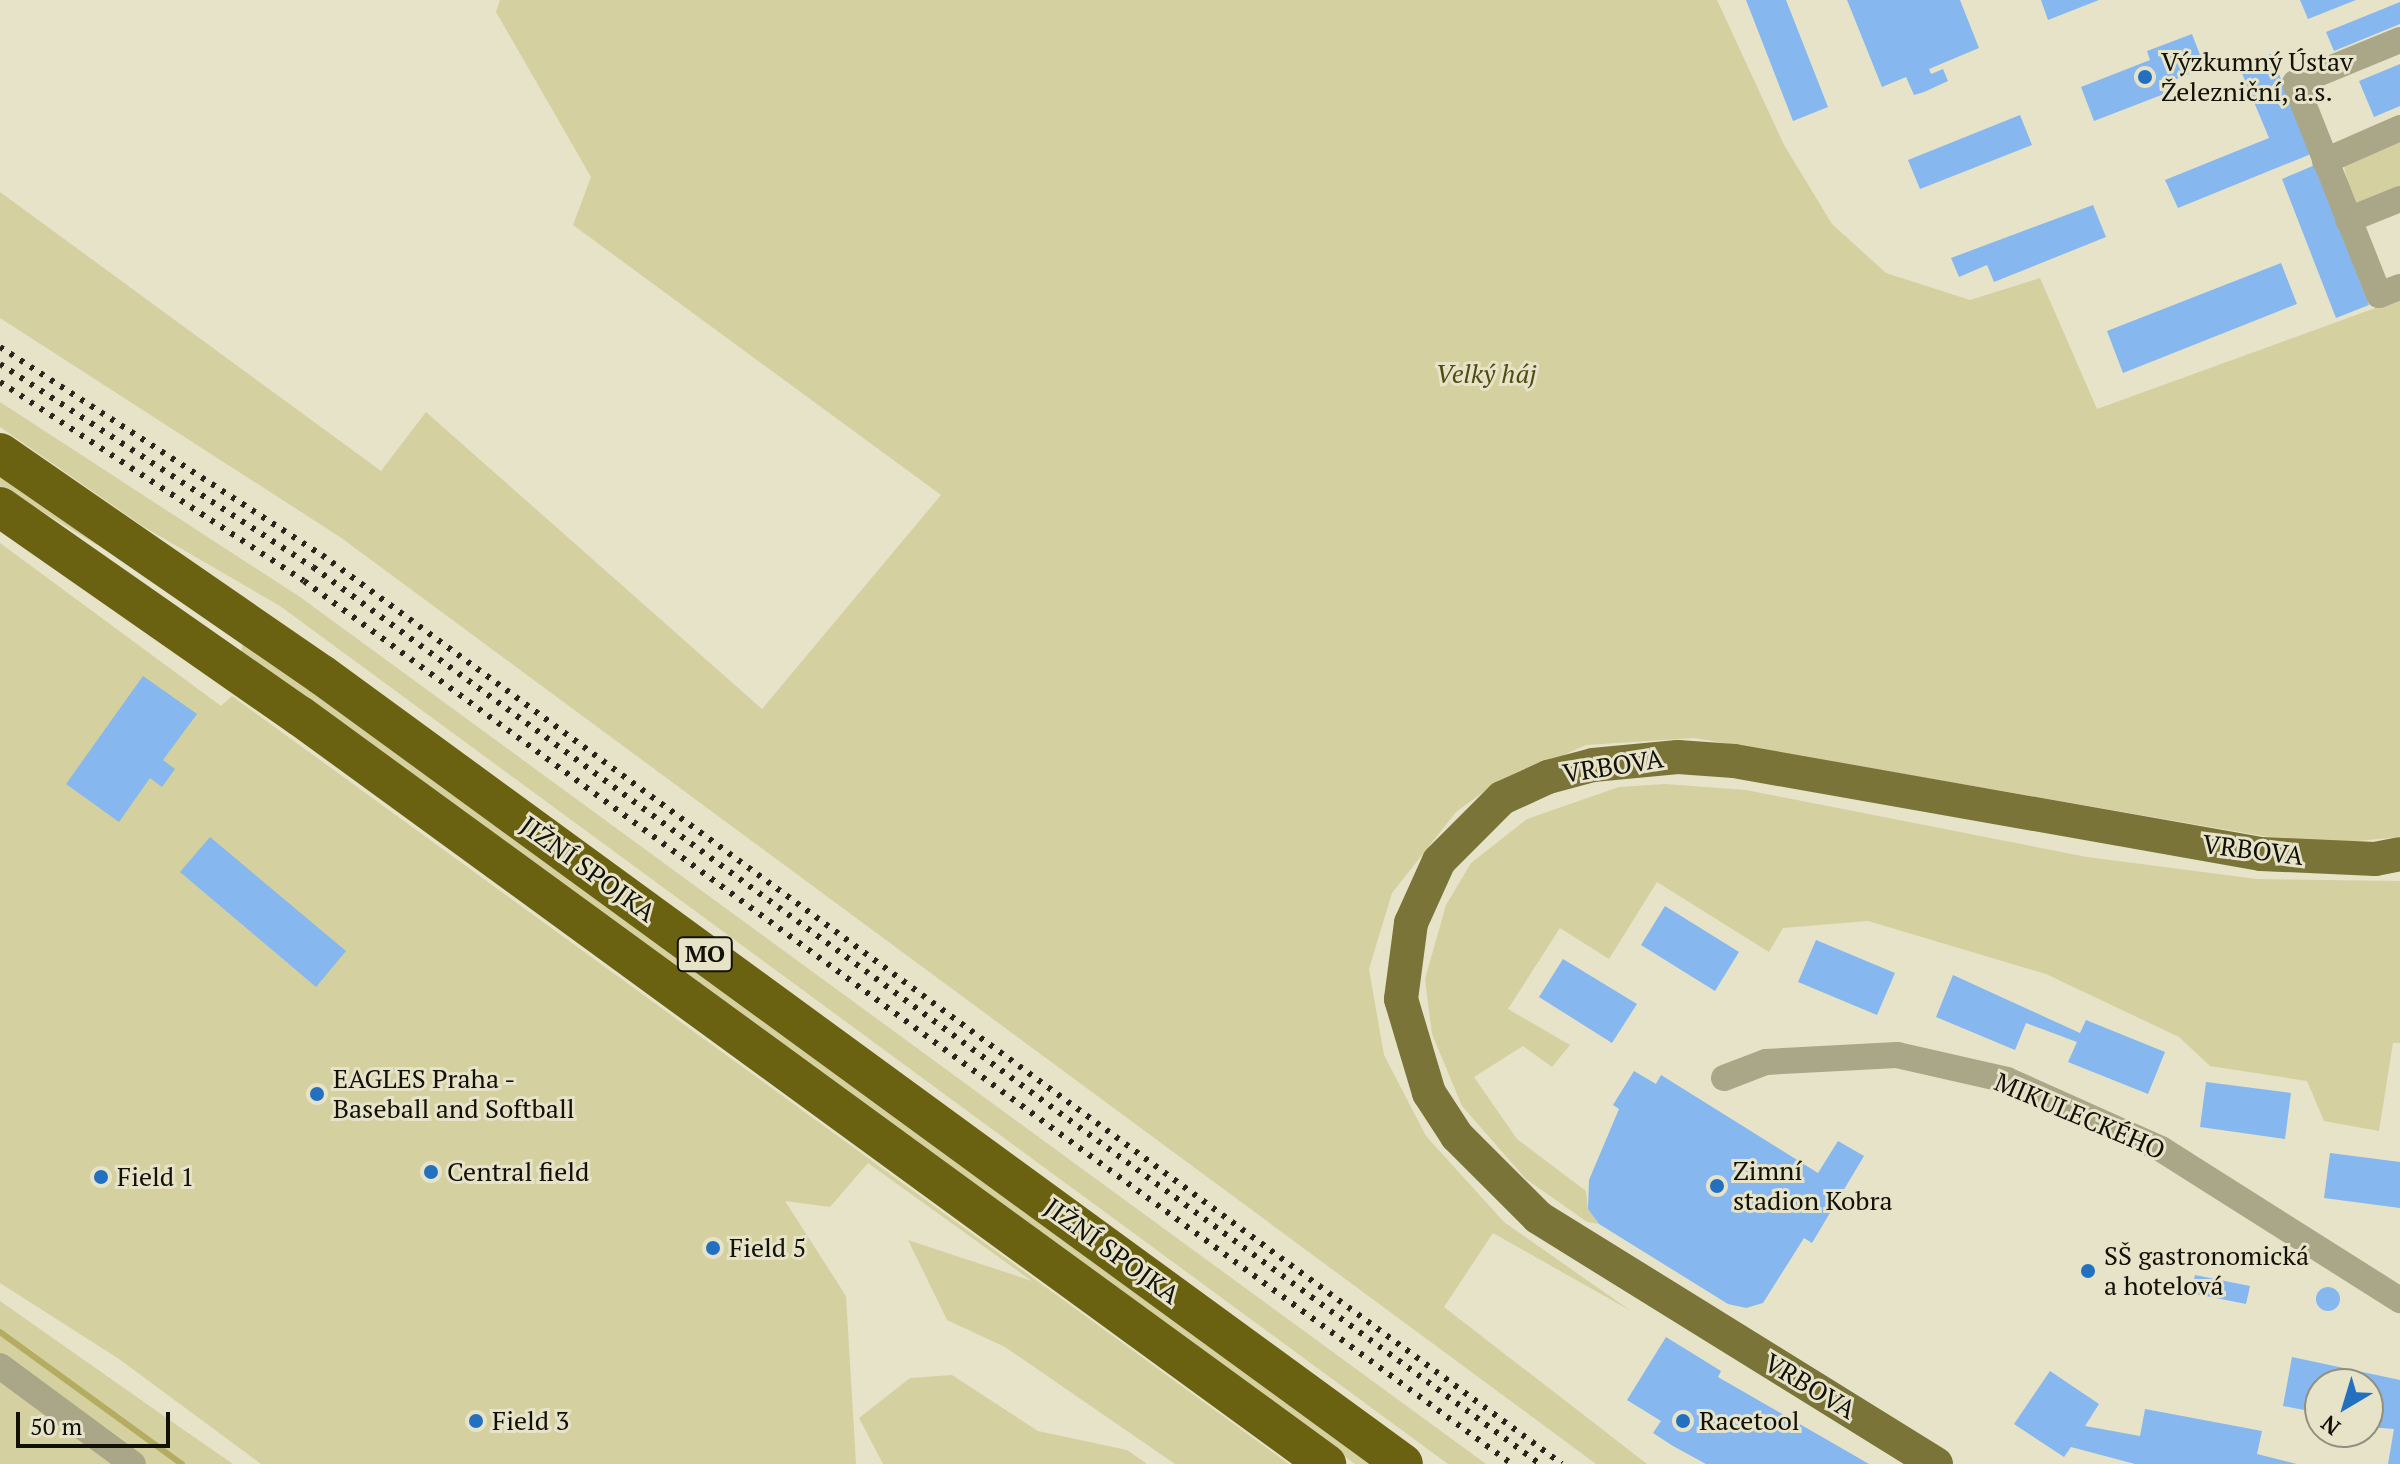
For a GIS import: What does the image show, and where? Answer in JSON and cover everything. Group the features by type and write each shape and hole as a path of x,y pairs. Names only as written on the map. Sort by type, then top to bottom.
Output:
{"highway":[{"name":"JIŽNÍ SPOJKA","path":"0,453 310,666 1403,1464"},
{"name":"JIŽNÍ SPOJKA","path":"0,507 300,716 1326,1464"}],"main road":[{"name":"VRBOVA","path":"1936,1464 1538,1217 1457,1136 1423,1079 1401,999 1411,923 1439,861 1502,798 1548,777 1593,765 1678,757 1734,761 2261,854 2375,859 2400,854"}],"street":[{"path":"2400,40 2295,83 2379,295 2400,287"},
{"path":"2325,161 2400,128"},
{"path":"2348,220 2400,199"},
{"name":"MIKULECKÉHO","path":"1724,1078 1766,1062 1897,1055 2007,1080 2161,1149 2400,1300"},
{"path":"0,1366 133,1464"}],"green space":[{"name":"Velký háj","path":"500,0 1717,0 1784,145 1832,224 1886,273 1970,300 2040,278 2097,409 2400,299 2400,837 2315,845 1694,738 1586,745 1489,788 1456,812 1392,893 1369,969 1384,1055 1426,1136 1504,1222 1631,1311 1493,1233 1444,1307 1647,1464 1596,1464 340,537 0,318 0,192 381,471 426,412 762,709 941,495 573,225 591,177 496,12"},
{"path":"2400,135 2400,193 2367,207 2352,200 2343,162"},
{"path":"0,402 300,597 1486,1464 1448,1464 280,606 144,527 0,427"},
{"path":"0,474 98,543 97,545 0,486"},
{"name":"EAGLES Praha - Baseball and Softball","path":"0,543 221,706 232,696 1289,1464 1175,1464 1005,1347 947,1320 908,1240 1032,1281 868,1163 830,1207 785,1201 846,1296 856,1464 261,1464 119,1359 0,1283"},
{"path":"243,644 1371,1464 1355,1464 241,651"},
{"path":"1665,784 1746,790 2087,857 2257,879 2400,881 2400,1043 2393,1043 2379,1131 2324,1121 2307,1081 2210,1066 2179,1037 2046,974 1868,921 1783,928 1769,952 1657,882 1609,959 1560,928 1508,1009 1570,1045 1552,1067 1523,1046 1474,1077 1517,1139 1586,1191 1588,1209 1599,1224 1587,1222 1526,1179 1462,1106 1432,1034 1425,979 1446,905 1471,863 1527,819 1619,787"},
{"path":"0,1301 171,1421 233,1464 0,1464"},
{"path":"952,1375 1038,1431 1127,1450 1147,1464 883,1464 859,1418 910,1378"}],"building":[{"path":"1746,0 1786,0 1828,107 1793,121"},
{"path":"1847,0 1960,0 1979,48 1929,69 1931,74 1943,69 1948,81 1924,92 1914,95 1906,77 1882,87"},
{"path":"2041,0 2099,0 2048,20"},
{"path":"2300,0 2356,0 2308,19"},
{"path":"2400,2 2400,24 2334,51 2326,32"},
{"name":"Výzkumný Ústav Železniční, a.s.","path":"2192,34 2205,68 2161,85 2164,94 2094,121 2081,87 2150,60 2147,51"},
{"path":"2271,54 2311,154 2178,208 2165,180 2269,138 2239,66"},
{"path":"2400,64 2400,106 2374,117 2359,81"},
{"path":"2020,115 2032,145 1920,189 1908,160"},
{"path":"2315,165 2369,305 2336,318 2282,179"},
{"path":"2093,205 2106,237 1994,282 1987,265 1959,277 1951,258"},
{"path":"2281,263 2297,304 2123,373 2107,331"},
{"path":"143,676 197,714 163,760 175,769 162,787 150,778 119,822 66,784"},
{"path":"210,837 346,951 316,987 180,872"},
{"path":"1665,906 1739,952 1715,991 1641,945"},
{"path":"1816,940 1895,973 1877,1015 1798,982"},
{"path":"1563,959 1637,1004 1612,1043 1539,997"},
{"path":"1953,975 2080,1033 2086,1020 2165,1052 2148,1094 2068,1062 2077,1042 2026,1023 2015,1050 1936,1017"},
{"name":"Zimní stadion Kobra","path":"1634,1071 1656,1084 1661,1075 1818,1173 1838,1141 1864,1156 1812,1243 1804,1238 1763,1303 1746,1308 1728,1304 1599,1224 1588,1209 1589,1180 1619,1109 1613,1105"},
{"path":"2206,1082 2291,1093 2285,1139 2200,1127"},
{"path":"2330,1153 2400,1162 2400,1208 2324,1198"},
{"path":"2195,1275 2250,1286 2246,1304 2191,1293"},
{"path":"2328,1287 2337,1290 2340,1299 2337,1308 2328,1311 2319,1308 2316,1299 2319,1290"},
{"path":"1666,1337 1721,1371 1718,1377 1869,1464 1706,1464 1673,1446 1653,1433 1661,1421 1627,1400"},
{"path":"2292,1357 2344,1368 2304,1368 2304,1410 2283,1406"},
{"path":"2050,1371 2099,1404 2085,1426 2140,1436 2145,1409 2262,1431 2257,1454 2297,1464 2135,1464 2071,1447 2064,1457 2014,1424"},
{"path":"2384,1377 2400,1380 2400,1464 2388,1464 2394,1429 2384,1428"}],"waterway":[{"path":"0,1332 182,1464"}],"railway":[{"path":"0,347 322,555 1562,1464"},
{"path":"0,364 313,567 1540,1464"},
{"path":"0,382 304,581 1512,1464"}],"place":[{"name":"Výzkumný Ústav Železniční, a.s.","path":"2145,77"},
{"name":"EAGLES Praha - Baseball and Softball","path":"317,1094"},
{"name":"Central field","path":"431,1172"},
{"name":"Field 1","path":"101,1177"},
{"name":"Zimní stadion Kobra","path":"1717,1186"},
{"name":"Field 5","path":"713,1248"},
{"name":"SŠ gastronomická a hotelová","path":"2088,1271"},
{"name":"Field 3","path":"476,1421"},
{"name":"Racetool","path":"1683,1421"}]}
